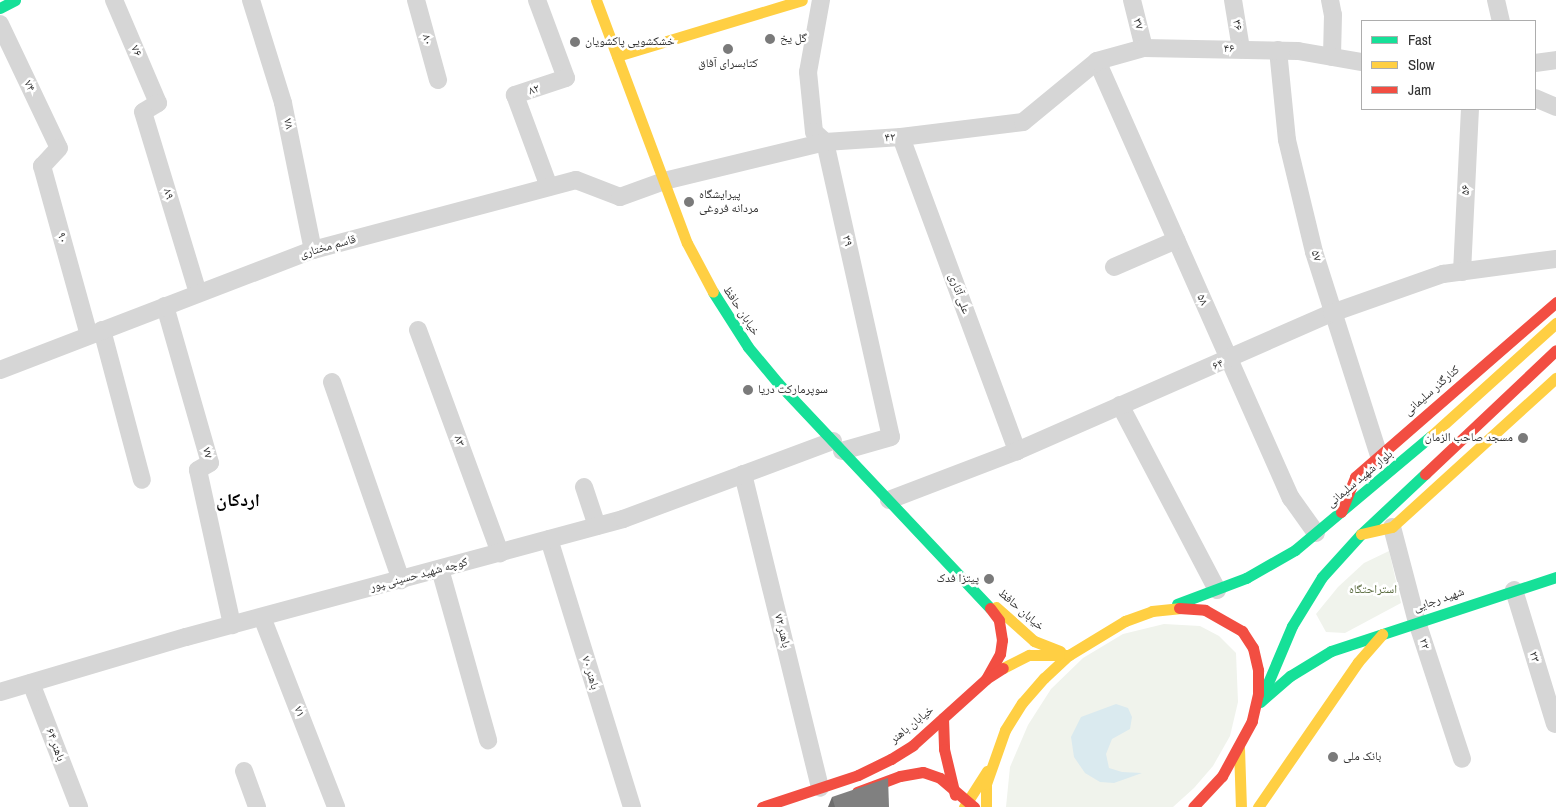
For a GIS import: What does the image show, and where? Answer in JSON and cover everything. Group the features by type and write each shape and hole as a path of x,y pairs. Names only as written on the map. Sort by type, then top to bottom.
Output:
{"main road":[{"path":"0,8 15,0"},
{"name":"خیابان حافظ","path":"596,0 688,243 725,314 778,383 992,610 1002,630 1000,654 986,679"},
{"path":"617,56 802,0"},
{"name":"کنارگذر سلیمانی","path":"1341,512 1355,477 1556,302"},
{"name":"بلوار شهید سلیمانی","path":"1152,611 1217,590 1246,578 1287,555 1378,483 1556,323"},
{"path":"1193,807 1222,776 1239,748 1306,598 1361,534 1556,350"},
{"path":"1361,534 1392,527 1556,378"},
{"name":"خیابان حافظ","path":"961,576 1034,641 1069,655"},
{"name":"شهید رجایی","path":"1260,702 1290,676 1330,651 1556,577"},
{"path":"986,807 986,784 1005,730 1022,703 1069,655 1118,625 1152,611 1181,608 1205,610 1225,619 1242,631 1253,648 1258,670 1258,694 1252,721"},
{"path":"1258,807 1358,662 1384,633"},
{"name":"خیابان باهنر","path":"762,807 858,775 891,759 943,718 986,679 1029,655 1069,655"},
{"path":"943,718 944,749 954,789 955,807"},
{"path":"1239,748 1241,807"},
{"path":"849,795 900,776 923,772 940,778 968,804 994,761"}],"street":[{"name":"۷۶","path":"114,0 158,103"},
{"name":"۷۸","path":"251,0 283,103 313,250"},
{"name":"۸۰","path":"416,0 438,80"},
{"name":"۸۲","path":"537,0 566,78 515,95 549,187"},
{"name":"۳۹","path":"821,0 808,72 814,132 825,142 891,437 837,446"},
{"name":"۳۷","path":"1132,0 1144,48"},
{"name":"۳۶","path":"1233,0 1241,49"},
{"path":"1330,0 1334,15 1332,57"},
{"path":"1496,0 1501,20"},
{"name":"۷۴","path":"0,24 59,148"},
{"name":"۴۶","path":"1097,61 1144,48 1278,50 1361,62"},
{"name":"۵۷","path":"1278,50 1287,140 1332,313 1379,456"},
{"path":"1536,63 1556,60"},
{"name":"۴۲","path":"664,181 825,142 901,137 1024,122 1097,61"},
{"name":"۵۸","path":"1097,61 1291,498 1316,533"},
{"path":"1536,98 1556,107"},
{"name":"۸۹","path":"158,103 143,112 198,293"},
{"name":"۵۶","path":"1462,272 1470,110"},
{"name":"علی آثاری","path":"901,137 1017,451"},
{"name":"۹۰","path":"59,148 42,166 95,332"},
{"name":"قاسم مختاری","path":"1,367 313,250 576,180 620,197 664,181"},
{"path":"1114,267 1176,240"},
{"name":"۶۴","path":"889,500 1017,451 1120,405 1229,360 1332,313 1443,274 1556,259"},
{"name":"۷۷","path":"165,306 210,463 198,470 232,625"},
{"name":"۸۳","path":"418,330 500,553"},
{"path":"95,332 142,480"},
{"path":"332,382 401,580"},
{"path":"1120,405 1217,590"},
{"name":"کوچه شهید حسینی ‍پور","path":"0,692 232,625 597,526 743,474 837,446"},
{"name":"باهنر ۷۲","path":"743,474 820,788"},
{"path":"584,487 597,526"},
{"name":"۲۲","path":"1392,527 1417,622 1462,759"},
{"name":"باهنر ۷۰","path":"549,540 632,807"},
{"path":"440,569 488,740"},
{"name":"۲۳","path":"1514,590 1555,724"},
{"name":"۷۱","path":"262,617 336,807"},
{"name":"باهنر ۶۴","path":"31,683 79,807"},
{"path":"244,771 257,807"}],"green space":[{"name":"استراحتگاه","path":"1389,551 1401,603 1345,633 1326,632 1316,614 1338,587 1364,563"},
{"path":"1164,624 1200,626 1219,636 1236,653 1238,702 1230,736 1213,766 1194,788 1173,807 1006,807 1010,767 1028,725 1051,689 1083,658 1123,634"}],"shaded area":[{"path":"1116,704 1128,708 1132,717 1130,729 1112,739 1106,754 1109,768 1122,772 1142,773 1114,783 1100,782 1085,773 1074,757 1071,737 1081,717"}],"building":[{"path":"888,778 889,807 835,807 832,797"}],"traffic: fast":[{"path":"0,8 15,0"},
{"path":"713,292 748,347 778,383 990,608"},
{"path":"1177,604 1246,578 1295,550 1431,436"},
{"path":"1262,697 1292,626 1322,577 1361,534 1425,474"},
{"path":"1260,702 1290,676 1331,651 1556,577"}],"traffic: slow":[{"path":"596,0 687,243 713,292"},
{"path":"617,56 802,0"},
{"path":"1431,436 1556,323"},
{"path":"1361,534 1392,527 1556,378"},
{"path":"996,607 1034,641 1060,651"},
{"path":"986,807 986,784 1005,730 1022,703 1044,678 1069,655 1125,621 1152,611 1179,608"},
{"path":"1258,807 1358,662 1382,634"},
{"path":"1003,668 1029,655 1069,655"},
{"path":"1239,748 1241,807"},
{"path":"964,807 987,771"}],"traffic: jam":[{"path":"1341,512 1355,477 1556,302"},
{"path":"1425,474 1556,350"},
{"path":"986,679 1000,654 1002,640 999,620 990,608"},
{"path":"1179,608 1205,610 1242,631 1253,648 1258,670 1258,694 1252,721 1222,776 1193,807"},
{"path":"762,807 858,775 891,759 913,745 986,679 1003,668"},
{"path":"943,718 944,749 955,795"},
{"path":"857,792 900,776 923,772 940,778 974,807"}],"place":[{"name":"گل یخ","path":"770,39"},
{"name":"خشکشویی پاکشویان","path":"575,42"},
{"name":"کتابسرای آفاق","path":"728,49"},
{"name":"پیرایشگاه مردانه فروغی","path":"689,202"},
{"name":"سوپرمارکت دریا","path":"748,390"},
{"name":"مسجد صاحب الزمان","path":"1523,438"},
{"name":"پیتزا فدک","path":"989,579"},
{"name":"بانک ملی","path":"1333,757"}],"district":[{"name":"اردکان","path":"238,500"}]}
